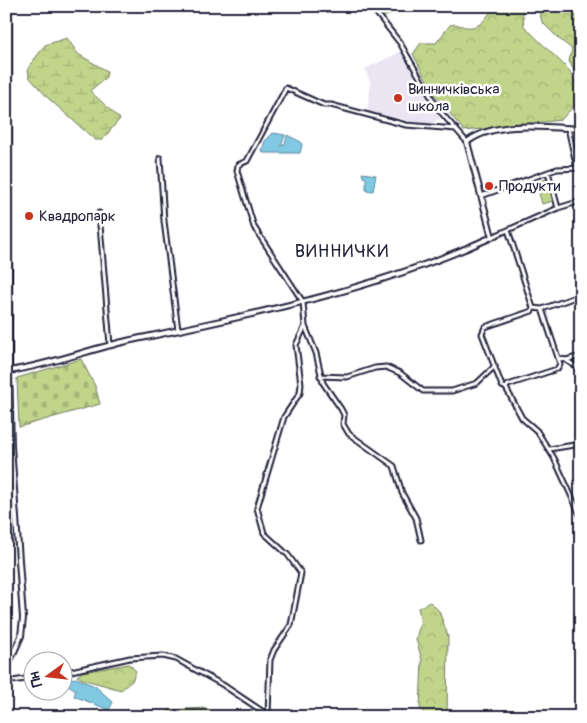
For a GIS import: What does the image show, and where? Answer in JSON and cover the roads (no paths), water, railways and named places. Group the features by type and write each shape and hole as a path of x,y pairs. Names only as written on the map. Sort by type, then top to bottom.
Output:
{"street":[{"path":"6,670 21,636 23,618 11,446 9,371 9,6"},
{"path":"371,6 376,16 400,42 438,109 467,142 492,238"},
{"path":"421,540 416,518 402,494 394,466 349,434 343,424 344,415 320,376 316,353 305,326 303,302 254,226 237,170 240,162 247,161 286,88 324,105 331,105 406,125 456,129"},
{"path":"467,142 477,134 520,126 581,128"},
{"path":"481,196 557,169 579,168 568,128"},
{"path":"160,158 164,221 178,330"},
{"path":"548,172 558,208"},
{"path":"9,371 110,345 303,302 396,275 492,238 558,208 581,201"},
{"path":"99,213 110,345"},
{"path":"508,230 525,276 533,308"},
{"path":"533,308 542,309 581,295"},
{"path":"533,308 532,311 485,327 482,330 502,386 506,388 522,418 537,431 548,449 581,517"},
{"path":"506,388 508,385 557,369 560,364 542,309"},
{"path":"72,671 130,658 163,656 176,659 223,685 268,715 270,660 274,650 291,625 301,573 288,555 264,533 257,508 284,417 300,393 301,384 296,345 305,326"},
{"path":"557,355 561,360 566,360 578,367 581,378"},
{"path":"566,360 581,356"},
{"path":"320,376 347,377 375,368 386,367 400,373 423,391 452,391 477,383 495,366"},
{"path":"548,449 581,444"},
{"path":"6,682 22,680"}],"water":[{"path":"273,133 285,135 281,146 285,144 287,135 301,142 300,153 263,153 265,141"},
{"path":"362,173 376,175 373,191 366,190 366,178 363,177"},
{"path":"72,678 76,678 95,686 113,702 109,710 74,696 76,690 72,687"}],"place":[{"name":"Винничківська школа","path":"398,98"},
{"name":"Продукти","path":"489,186"},
{"name":"Квадропарк","path":"29,216"}],"district":[{"name":"ВИННИЧКИ","path":"342,251"}]}
